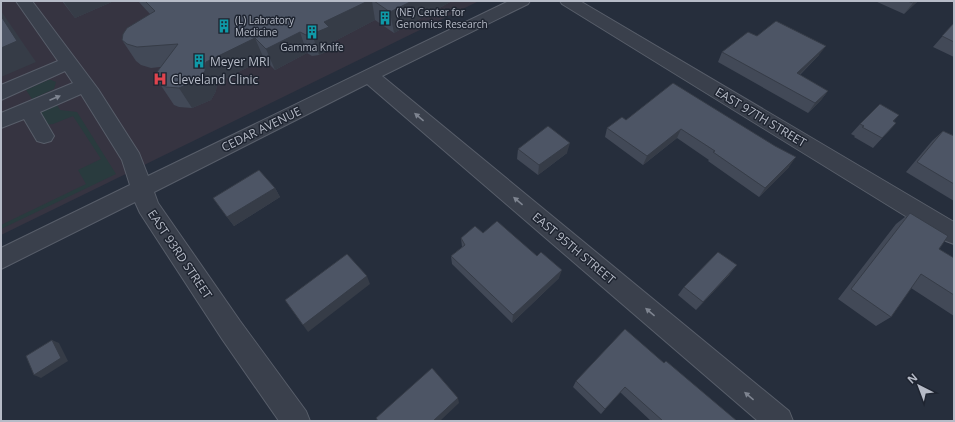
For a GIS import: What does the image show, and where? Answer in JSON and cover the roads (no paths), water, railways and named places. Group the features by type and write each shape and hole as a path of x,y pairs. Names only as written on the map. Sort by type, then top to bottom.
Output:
{"street":[{"name":"EAST 93RD STREET","path":"24,1 85,85 132,159 148,207 231,330 296,421"},
{"name":"CEDAR AVENUE","path":"1,259 369,75 522,1"},
{"name":"EAST 97TH STREET","path":"568,1 954,234"},
{"path":"1,94 68,63"},
{"name":"EAST 95TH STREET","path":"369,75 779,421"},
{"path":"4,120 85,85"},
{"path":"1,94 12,97 16,103 15,110 4,120"},
{"path":"28,109 44,136"}],"place":[{"name":"(NE) Center for Genomics Research","path":"385,18"},
{"name":"(L) Labratory Medicine","path":"224,26"},
{"name":"Gamma Knife","path":"312,32"},
{"name":"Meyer MRI","path":"199,61"},
{"name":"Cleveland Clinic","path":"160,79"}]}
